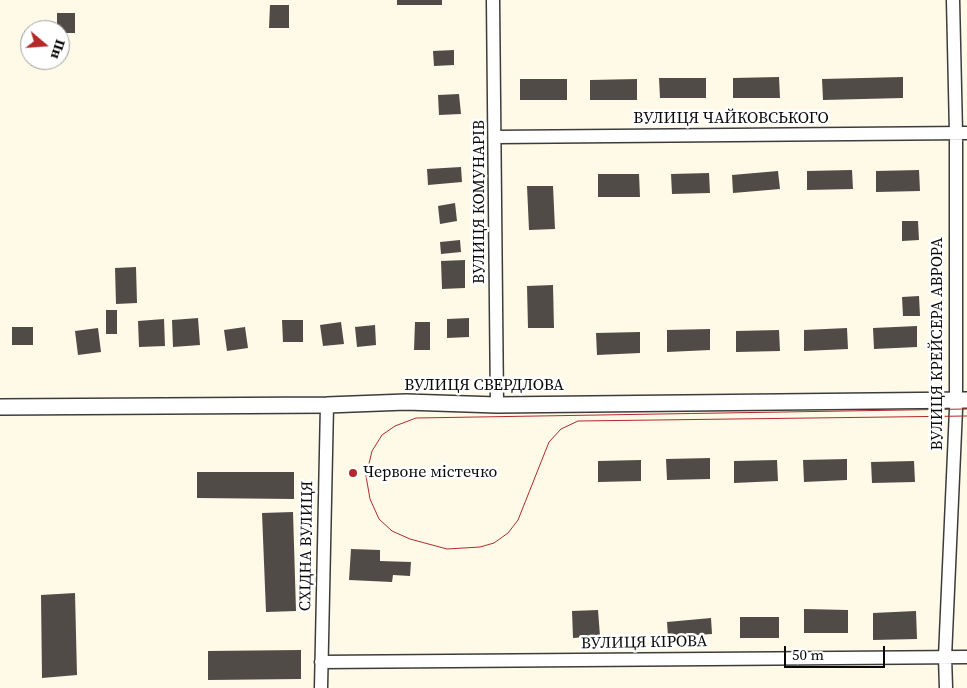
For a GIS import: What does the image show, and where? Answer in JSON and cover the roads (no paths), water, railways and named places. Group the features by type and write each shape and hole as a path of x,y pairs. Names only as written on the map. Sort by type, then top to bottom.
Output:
{"street":[{"name":"ВУЛИЦЯ КОМУНАРІВ","path":"493,0 496,137 497,405"},
{"name":"ВУЛИЦЯ КРЕЙСЕРА АВРОРА","path":"946,688 956,409 961,400 961,133 952,0"},
{"name":"ВУЛИЦЯ ЧАЙКОВСЬКОГО","path":"496,137 961,133"},
{"name":"ВУЛИЦЯ СВЕРДЛОВА","path":"0,407 326,405 406,402 497,405 961,400"},
{"name":"СХІДНА ВУЛИЦЯ","path":"321,688 326,405"},
{"name":"ВУЛИЦЯ КІРОВА","path":"321,662 967,657"}],"tram line":[{"path":"967,409 416,418 395,426 382,435 372,451 366,476 370,499 379,519 392,531 410,539 447,549 480,547 494,543 508,533 518,520 549,442 561,429 578,421 967,416"}],"place":[{"name":"Червоне містечко","path":"353,473"}]}
